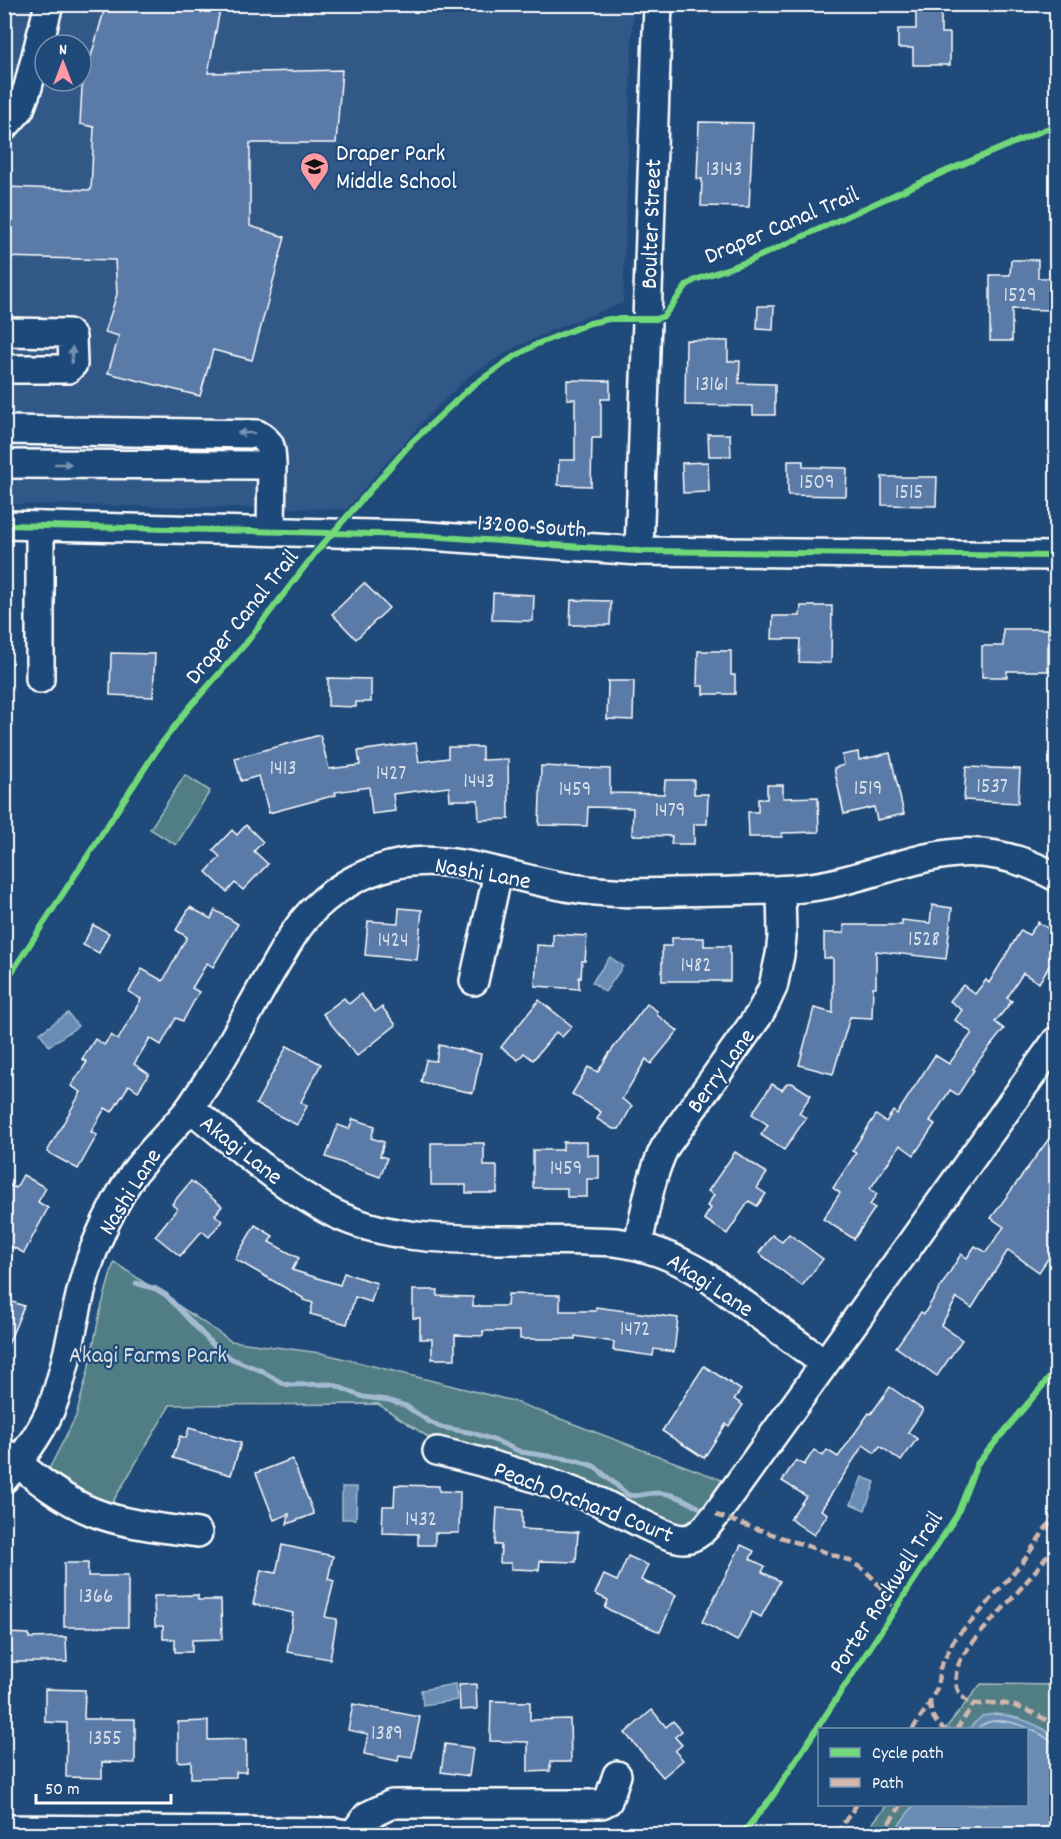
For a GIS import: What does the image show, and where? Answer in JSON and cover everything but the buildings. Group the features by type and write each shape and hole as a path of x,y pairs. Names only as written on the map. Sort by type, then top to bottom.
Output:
{"street":[{"path":"4,128 20,109 28,87 49,4"},
{"name":"Boulter Street","path":"639,551 658,4"},
{"path":"4,332 68,333 72,337 73,364 68,369 4,369"},
{"path":"4,430 257,434 270,444 271,530"},
{"path":"4,464 272,465"},
{"name":"13200 South","path":"4,525 414,535 639,551 1056,556"},
{"path":"40,526 40,679"},
{"name":"Nashi Lane","path":"9,1464 46,1420 54,1401 80,1289 88,1263 114,1205 134,1174 190,1108 229,1048 302,921 342,886 379,869 423,861 447,862 555,885 601,891 781,890 826,884 936,855 960,852 986,852 1014,858 1056,877"},
{"path":"474,981 498,873"},
{"name":"Berry Lane","path":"638,1245 652,1180 665,1147 759,1015 773,987 782,937 781,890"},
{"path":"824,1363 1056,1041"},
{"name":"Akagi Lane","path":"190,1108 306,1198 365,1226 398,1234 431,1238 592,1241 638,1245 660,1252 703,1274 824,1363"},
{"name":"Peach Orchard Court","path":"437,1451 542,1480 600,1503 669,1536 692,1538 707,1527 824,1363"},
{"path":"9,1464 93,1512 158,1527 198,1533"},
{"path":"353,1834 367,1816 392,1804 602,1804 608,1801 617,1774"},
{"path":"4,1829 335,1832 347,1834"}],"shaded area":[{"name":"Draper Park Middle School","path":"5,5 633,5 623,303 562,326 514,348 470,375 429,415 347,509 5,504"}],"green space":[{"path":"185,775 210,791 176,845 150,829"},
{"name":"Akagi Farms Park","path":"114,1262 231,1341 321,1353 513,1401 730,1483 695,1526 684,1527 434,1441 378,1404 170,1405 111,1505 78,1492 48,1471 76,1416"},
{"path":"981,1684 1056,1685 1056,1834 864,1834 886,1806 1028,1806 1028,1728 946,1728"}],"water":[{"path":"610,957 623,966 605,992 592,982"},
{"path":"68,1013 78,1026 49,1046 40,1033"},
{"path":"862,1477 875,1482 865,1510 851,1504"},
{"path":"342,1487 357,1487 356,1519 342,1519"},
{"path":"455,1684 457,1700 423,1705 421,1690"},
{"path":"995,1714 1028,1722 1044,1729 1056,1740 1056,1834 892,1834 913,1806 1028,1806 1028,1728 969,1728 982,1716"}],"waterway":[{"path":"136,1283 156,1289 166,1295 213,1345 232,1359 260,1370 282,1383 290,1385 332,1384 363,1397 388,1400 406,1406 440,1427 473,1433 521,1452 574,1460 594,1466 628,1495 664,1493 700,1508"}],"marked path":[{"path":"913,1728 937,1688 940,1668 955,1638 1025,1559 1056,1513"},
{"path":"716,1515 848,1560 876,1581 895,1610"},
{"path":"1056,1544 970,1646 958,1666 956,1676 958,1691 969,1702 1013,1705 1056,1726"},
{"path":"930,1702 934,1718 943,1728"},
{"path":"957,1728 974,1704"},
{"path":"836,1834 856,1806"},
{"path":"881,1834 901,1806"}],"cycle path":[{"name":"Draper Canal Trail","path":"4,984 158,748 188,709 247,642 316,552 412,442 471,387 512,358 537,344 590,323 609,319 656,319 664,316 687,285 695,280 749,261 944,172 1056,125"},
{"name":"Draper Canal Trail","path":"4,525 414,535 639,551 1056,556"},
{"name":"Porter Rockwell Trail","path":"742,1834 772,1797 957,1515 977,1464 1056,1370"}],"place":[{"name":"Draper Park Middle School","path":"315,192"}]}
